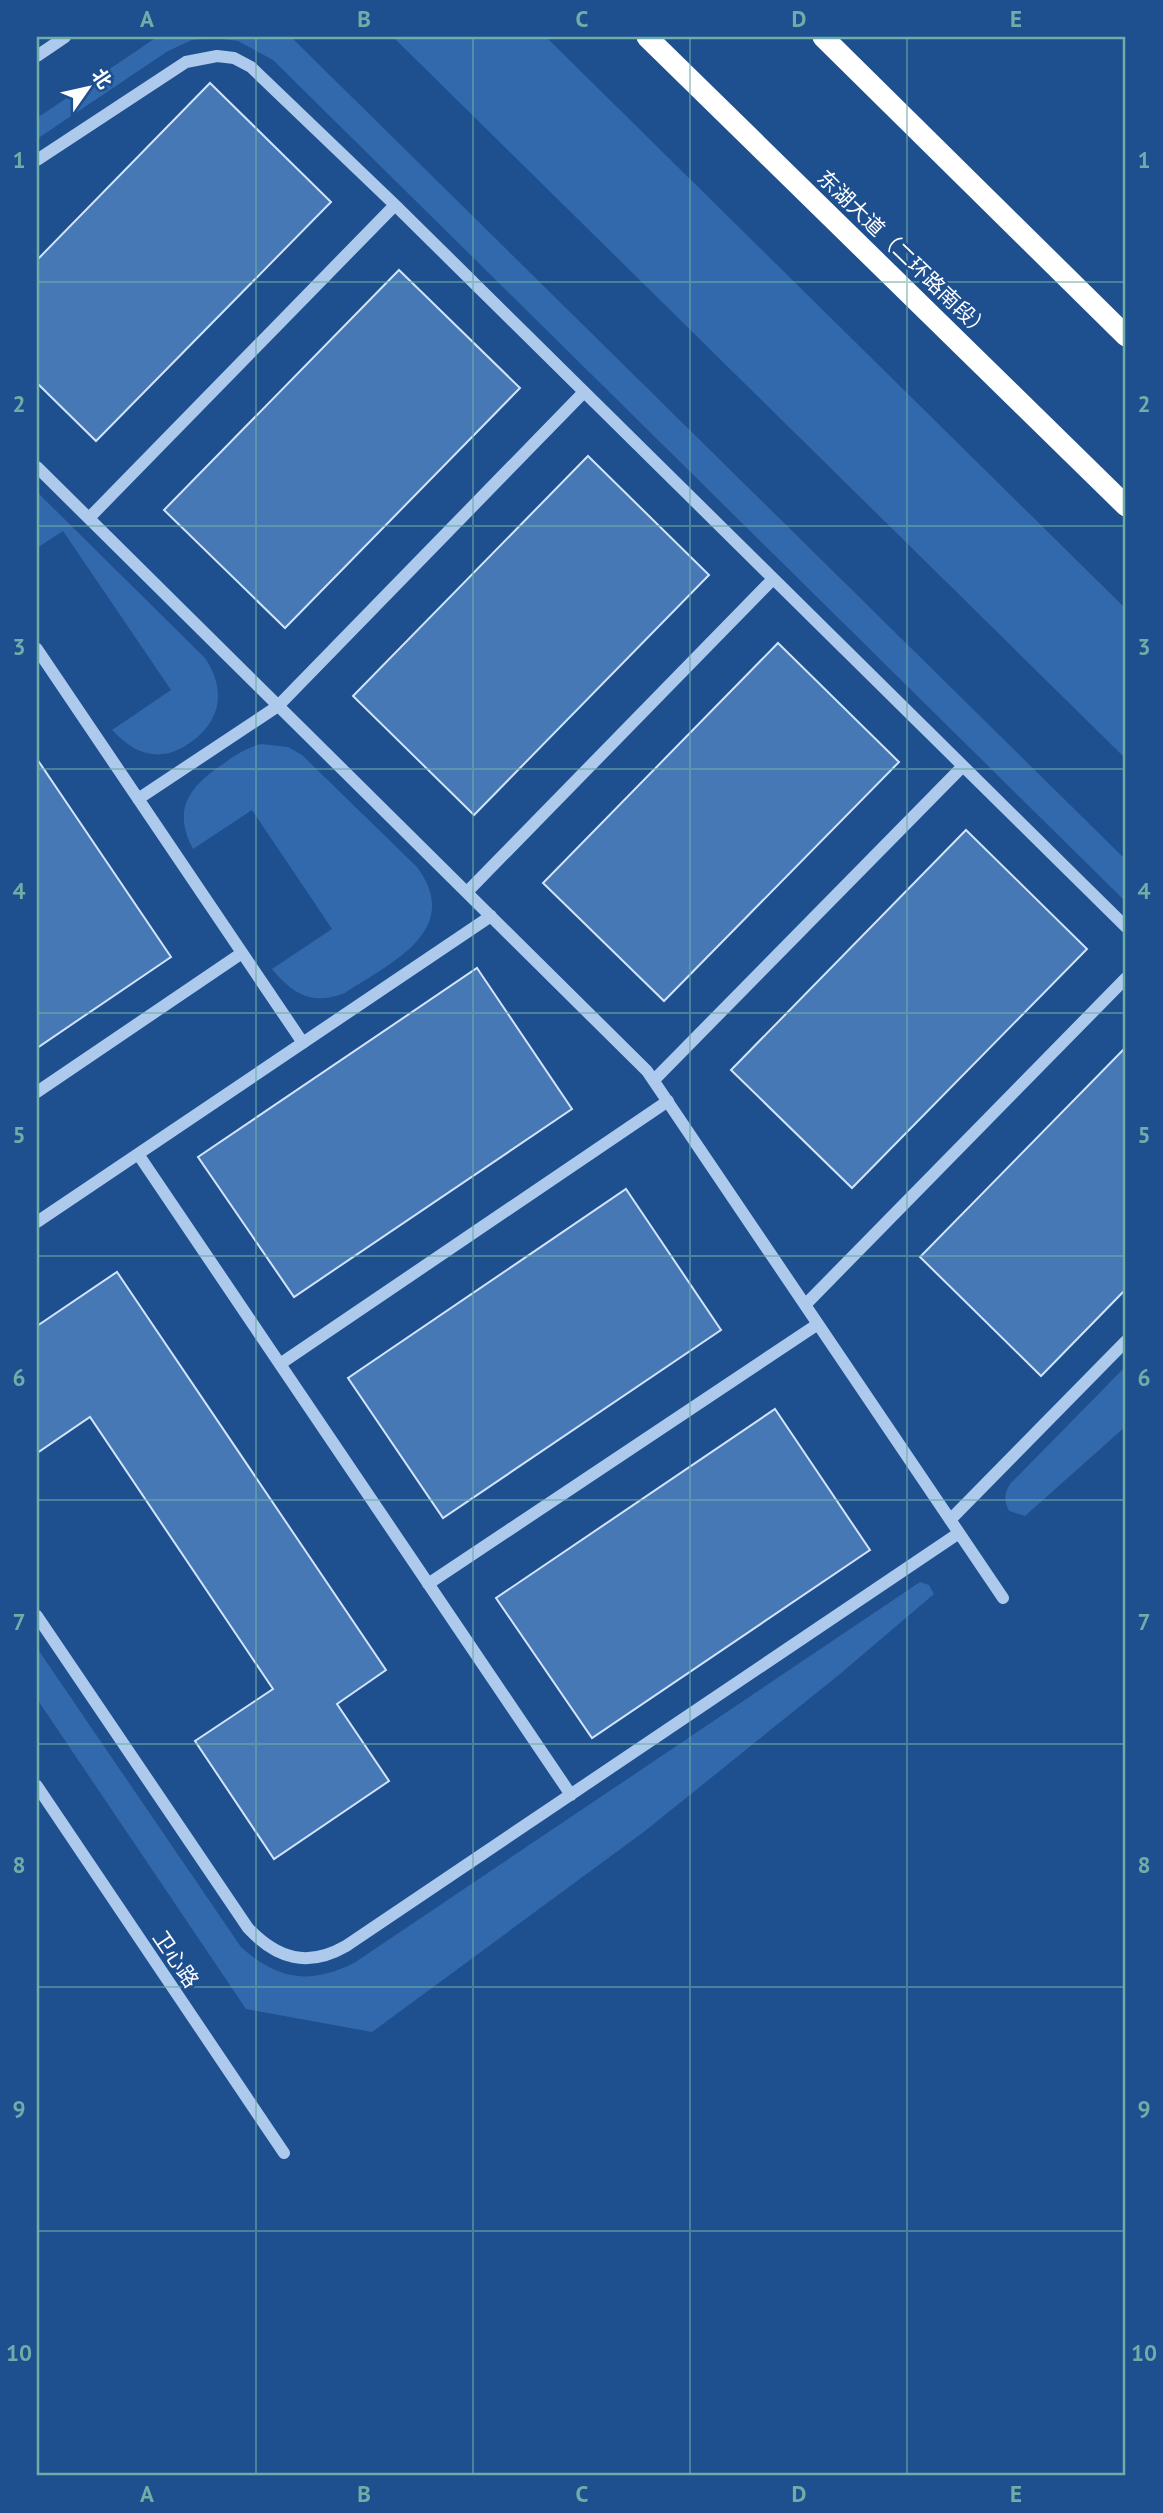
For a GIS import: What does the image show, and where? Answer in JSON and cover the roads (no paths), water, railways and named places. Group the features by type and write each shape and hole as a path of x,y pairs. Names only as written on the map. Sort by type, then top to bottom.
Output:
{"highway":[{"name":"东湖大道（二环路南段）","path":"647,37 1126,506"},
{"path":"823,37 1126,336"}],"street":[{"path":"37,56 65,37"},
{"path":"37,160 186,61 218,56 234,58 258,73 1126,927"},
{"path":"89,519 395,205"},
{"path":"138,799 278,706 584,392"},
{"path":"37,467 647,1071 1003,1598"},
{"path":"467,892 773,579"},
{"path":"37,649 303,1043"},
{"path":"654,1080 963,766"},
{"path":"37,1222 491,916"},
{"path":"37,1092 242,953"},
{"path":"805,1305 1126,978"},
{"path":"280,1364 668,1101"},
{"path":"138,1154 571,1795"},
{"path":"428,1584 818,1324"},
{"path":"950,1520 1126,1341"},
{"path":"37,1616 248,1928 260,1941 285,1955 302,1958 333,1954 959,1533"},
{"name":"卫心路","path":"37,1786 284,2154"}]}
